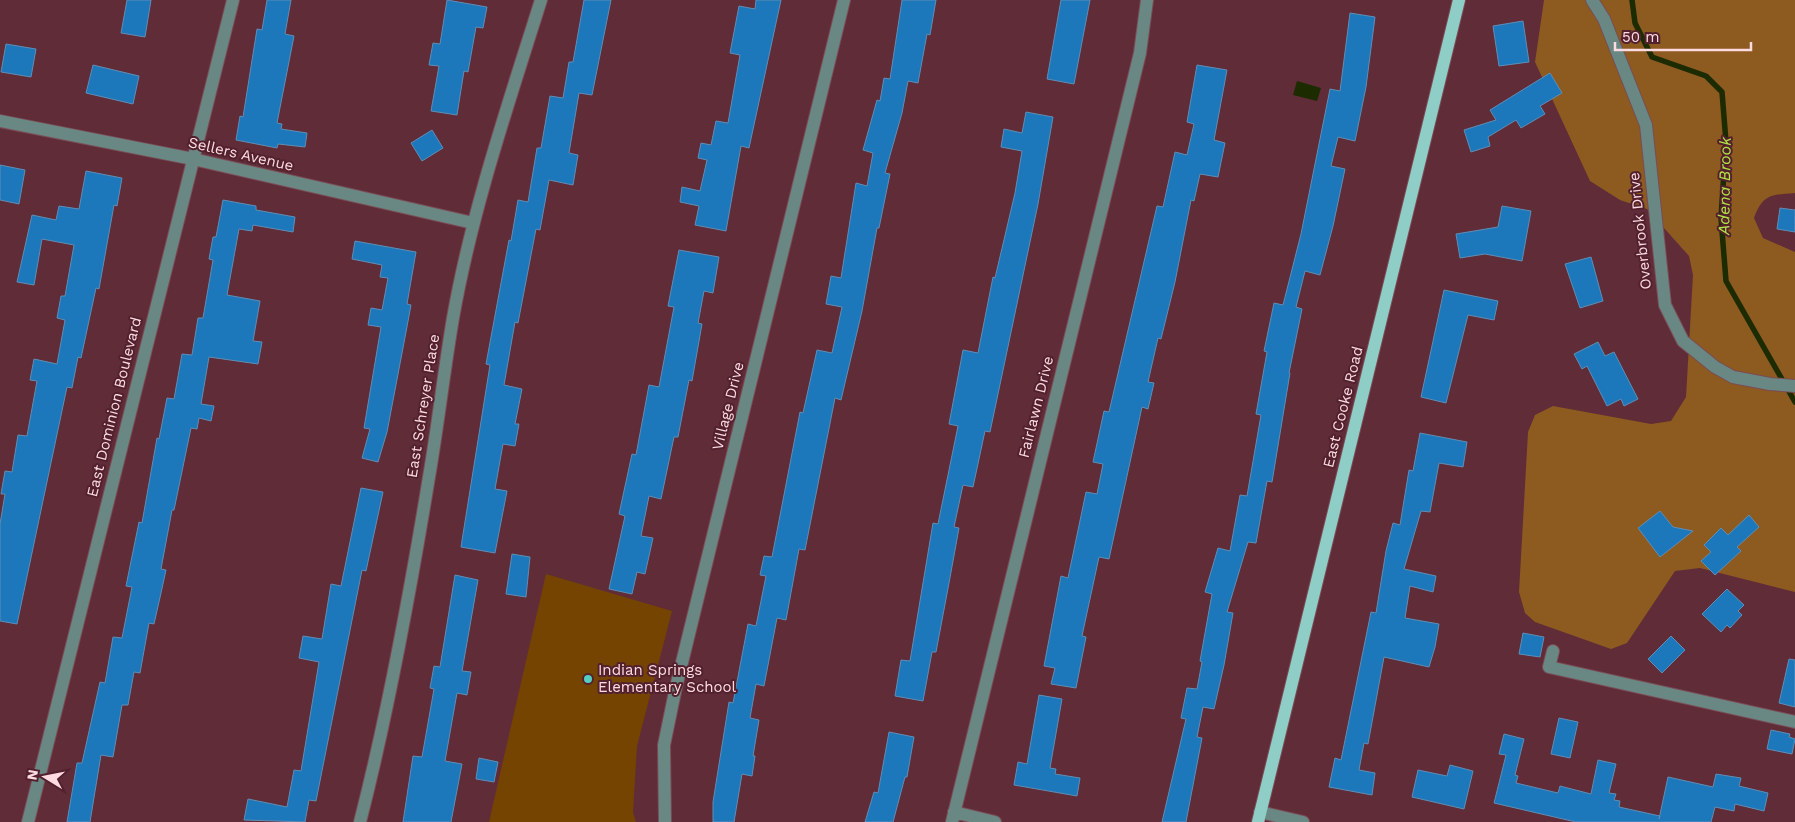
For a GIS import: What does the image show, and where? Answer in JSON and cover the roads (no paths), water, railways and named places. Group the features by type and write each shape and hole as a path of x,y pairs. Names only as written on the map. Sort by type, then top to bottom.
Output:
{"main road":[{"name":"East Cooke Road","path":"1259,817 1459,0"}],"street":[{"name":"East Dominion Boulevard","path":"28,822 233,0"},
{"name":"East Schreyer Place","path":"360,822 382,735 429,478 453,318 473,223 492,153 541,0"},
{"name":"Village Drive","path":"665,822 664,745 676,687 844,0"},
{"name":"Fairlawn Drive","path":"953,817 1140,53 1147,0"},
{"name":"Overbrook Drive","path":"1592,0 1604,19 1646,125 1664,306 1683,341 1715,367 1733,377 1770,384 1795,386"},
{"name":"Sellers Avenue","path":"0,121 193,158 473,223"},
{"path":"1553,651 1550,666 1795,722"},
{"path":"953,817 995,822"},
{"path":"1259,817 1303,822"}],"waterway":[{"name":"Adena Brook","path":"1632,0 1635,23 1652,57 1706,76 1722,92 1726,142 1721,218 1726,281 1795,402"}],"place":[{"name":"Indian Springs Elementary School","path":"588,679"}]}
